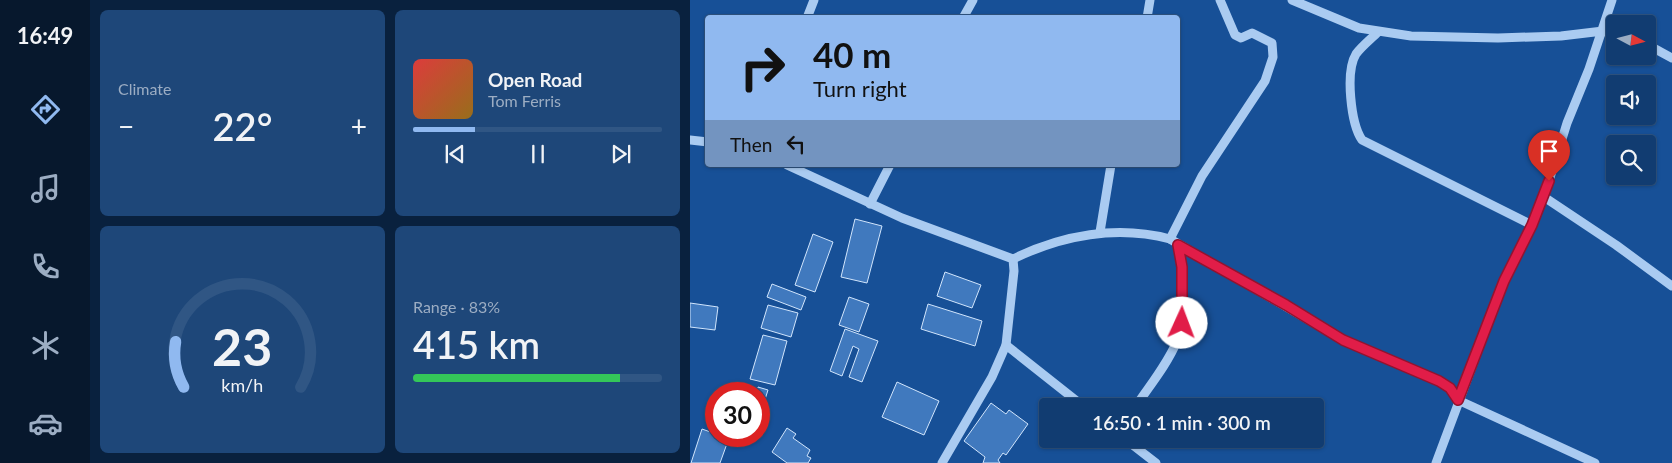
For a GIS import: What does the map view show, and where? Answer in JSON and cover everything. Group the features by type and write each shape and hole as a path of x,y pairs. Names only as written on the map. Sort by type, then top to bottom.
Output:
{"street":[{"path":"808,15 814,0"},
{"path":"966,15 973,0"},
{"path":"1148,15 1150,0"},
{"path":"1170,239 1202,176 1265,81 1273,57 1272,43 1263,37 1252,33 1241,38 1235,35 1220,0"},
{"path":"1292,0 1359,28 1378,32 1462,39 1561,36 1606,32"},
{"path":"1436,463 1504,281 1544,197 1567,123 1603,31 1612,0"},
{"path":"1378,32 1357,53 1351,78 1353,118 1356,131 1362,140 1532,225"},
{"path":"1656,49 1672,58"},
{"path":"690,140 705,142"},
{"path":"791,167 902,218 1013,259 1048,244 1100,232 1152,234 1170,239 1343,340 1439,381 1450,388 1458,400 1594,463"},
{"path":"870,204 889,167"},
{"path":"1100,232 1110,167"},
{"path":"1544,197 1616,245 1672,286"},
{"path":"1142,398 1167,361 1178,340 1182,309 1182,267 1178,245"},
{"path":"942,463 992,377 1006,345 1014,271 1013,259"},
{"path":"1006,345 1073,398"},
{"path":"1137,448 1156,463"}],"building":[{"path":"855,219 882,226 867,283 841,277"},
{"path":"813,234 833,242 815,292 795,285"},
{"path":"945,272 981,285 972,308 937,296"},
{"path":"772,284 806,297 801,310 767,297"},
{"path":"849,297 869,304 859,332 839,325"},
{"path":"690,303 718,307 715,330 690,327"},
{"path":"928,304 982,321 975,346 921,329"},
{"path":"768,305 798,313 791,337 761,328"},
{"path":"845,329 878,341 862,382 849,377 859,349 853,346 842,376 830,371"},
{"path":"763,335 787,341 775,385 770,384 770,382 750,379"},
{"path":"897,382 939,401 924,435 882,417"},
{"path":"991,403 1006,414 1009,410 1028,424 1006,455 1003,453 998,460 1000,463 983,463 985,457 964,441"},
{"path":"787,428 796,434 793,438 810,450 807,456 811,458 808,463 787,463 772,452"},
{"path":"702,429 705,430 705,447 726,447 720,463 691,463"}],"route":[{"path":"1182,323 1182,267 1178,245 1286,305 1343,340 1439,381 1450,388 1458,400 1504,281 1532,225 1549,181"}]}
